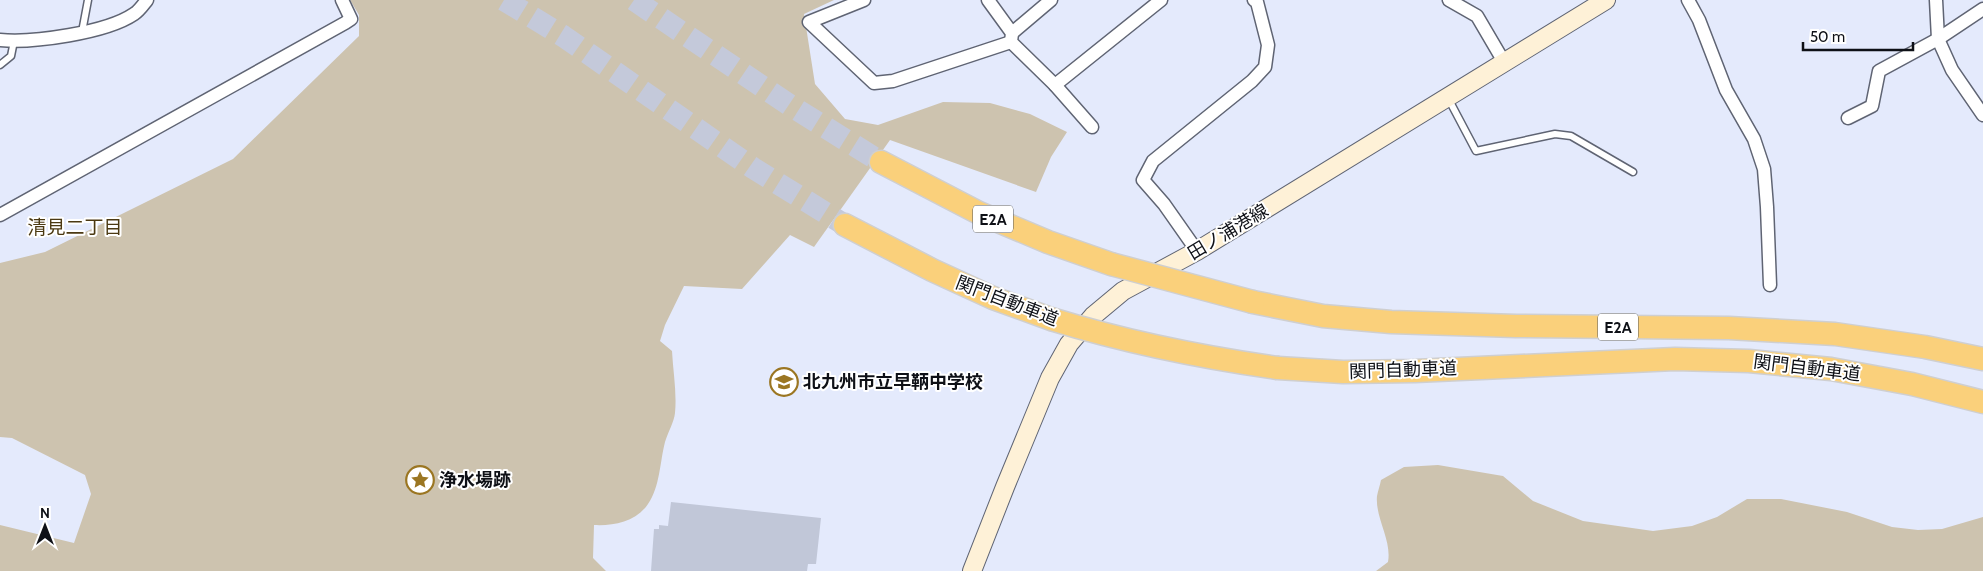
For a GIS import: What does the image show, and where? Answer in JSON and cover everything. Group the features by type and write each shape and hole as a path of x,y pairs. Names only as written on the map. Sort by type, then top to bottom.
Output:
{"highway":[{"name":"関門自動車道","path":"881,162 979,213 1048,242 1110,264 1253,302 1323,316 1391,322 1516,326 1729,328 1835,334 1925,347 1983,359"},
{"name":"関門自動車道","path":"845,225 932,270 993,298 1051,319 1164,350 1278,368 1361,372 1675,359 1749,360 1831,369 1912,384 1983,402"}],"main road":[{"name":"田ノ浦港線","path":"972,571 1004,487 1050,378 1069,344 1093,316 1123,291 1197,251 1606,0"}],"street":[{"path":"0,40 14,41 82,34 109,26 135,14 147,0"},
{"path":"0,215 351,19 342,0"},
{"path":"864,0 809,22 874,84 893,81 1012,38 1051,0"},
{"path":"988,0 1012,38 1092,127"},
{"path":"1055,85 1161,0"},
{"path":"1197,251 1164,204 1143,180 1153,161 1252,81 1265,67 1268,44 1257,2 1254,0"},
{"path":"1449,0 1477,16 1504,62"},
{"path":"1688,0 1699,20 1726,90 1754,139 1764,169 1770,285"},
{"path":"1936,0 1938,39 1952,70 1983,115"},
{"path":"1848,118 1872,106 1879,71 1938,39 1983,9"}],"lane":[{"path":"82,34 88,0"},
{"path":"0,65 11,56 14,41"},
{"path":"1447,96 1476,151 1555,134 1571,136 1634,172"}],"shaded area":[{"path":"350,0 834,0 804,14 815,84 845,119 878,125 943,102 990,103 1030,114 1067,132 1051,157 1036,192 890,140 814,247 790,235 742,289 684,286 665,325 660,341 672,351 675,413 665,442 655,490 648,504 631,519 616,524 594,525 593,558 606,571 0,571 0,525 74,543 91,494 85,475 12,438 0,437 0,263 45,252 233,159 359,36 359,15"},
{"path":"1438,465 1503,476 1533,501 1583,521 1653,531 1692,526 1717,517 1747,499 1781,499 1847,512 1892,527 1918,530 1942,529 1983,517 1983,571 1376,571 1388,562 1389,554 1377,504 1381,480 1404,467"}],"building":[{"path":"671,502 821,518 816,564 808,564 807,571 651,571 654,529 659,529 659,525 668,526"}],"tunnel":[{"path":"504,0 563,36 753,168 845,225"},
{"path":"634,0 791,106 881,162"}],"place":[{"name":"北九州市立早鞆中学校","path":"784,382"},
{"name":"浄水場跡","path":"420,480"}],"district":[{"name":"清見二丁目","path":"75,227"}]}
